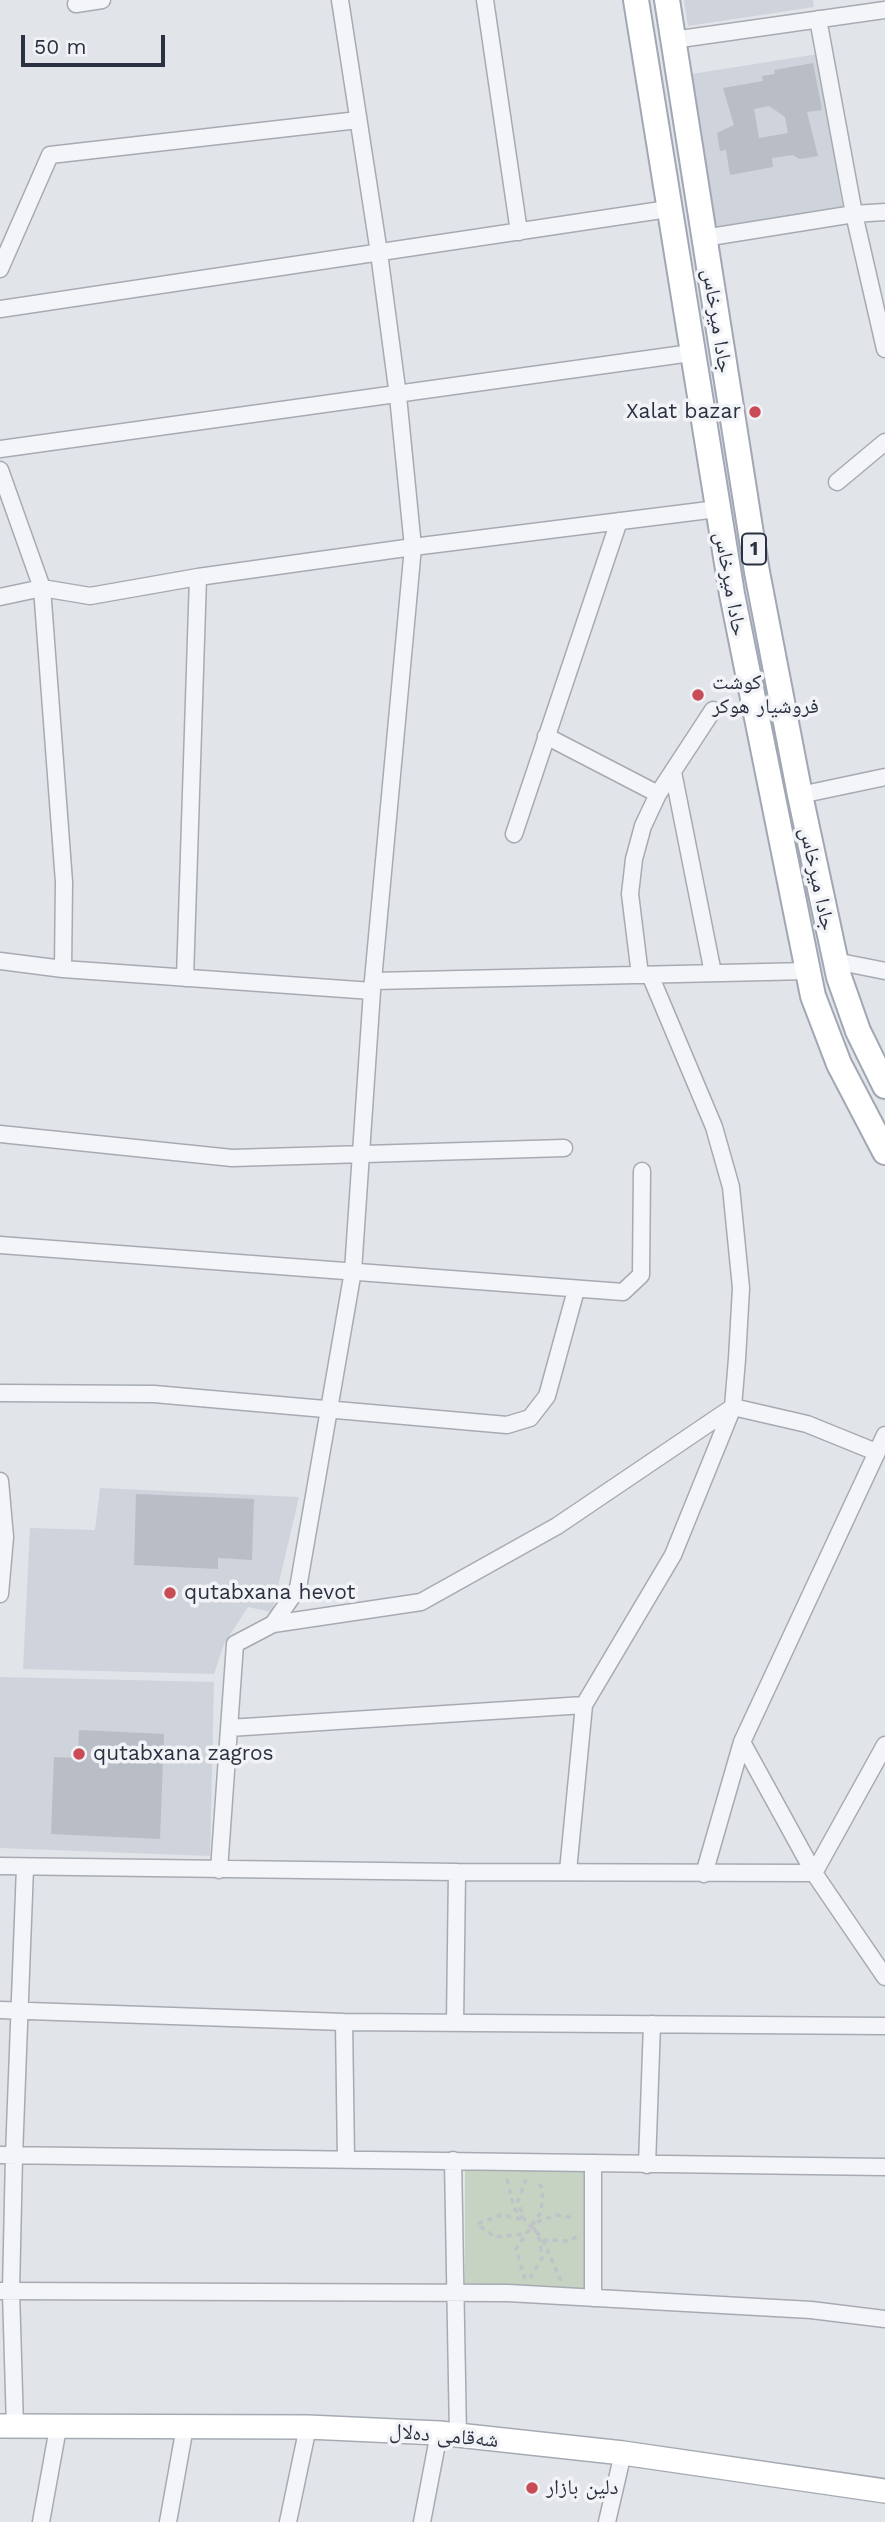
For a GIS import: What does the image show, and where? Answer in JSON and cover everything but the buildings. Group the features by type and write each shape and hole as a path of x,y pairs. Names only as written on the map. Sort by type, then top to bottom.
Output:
{"main road":[{"name":"حادا ميرخاس","path":"636,0 717,509 813,996 839,1064 885,1152"},
{"name":"جادا ميرخاس","path":"667,0 755,559 800,795 835,961 858,1031 885,1086"},
{"name":"شەقامی دەلال","path":"7,2427 307,2427 449,2435 623,2453 885,2491"}],"street":[{"path":"76,4 102,0"},
{"path":"273,1624 298,1588 353,1271 373,986 413,547 398,396 379,253 340,0"},
{"path":"485,0 519,232"},
{"path":"673,40 885,10"},
{"path":"818,19 855,214 885,349"},
{"path":"0,270 50,155 358,120"},
{"path":"0,309 668,209"},
{"path":"704,238 855,214 885,212"},
{"path":"0,449 398,396 691,353"},
{"path":"837,482 885,442"},
{"path":"0,470 42,588 64,882 63,969"},
{"path":"0,597 42,588 90,596 198,577 413,547 717,509"},
{"path":"514,834 619,521"},
{"path":"185,978 198,577"},
{"path":"568,1871 584,1705 673,1555 733,1407 741,1288 731,1187 714,1128 645,975 632,929 631,882 643,826 658,794 713,710"},
{"path":"547,736 658,794"},
{"path":"673,772 713,973"},
{"path":"800,795 885,777"},
{"path":"0,961 63,969 185,978 373,986 808,971"},
{"path":"835,961 885,971"},
{"path":"0,1134 232,1158 564,1148"},
{"path":"0,1245 623,1292 641,1275 642,1171"},
{"path":"0,1393 154,1394 506,1425 530,1418 547,1396 576,1290"},
{"path":"219,1870 235,1644 273,1624 421,1601 557,1526 733,1407 807,1424 876,1452"},
{"path":"704,1874 742,1742 885,1435"},
{"path":"0,1481 5,1537 0,1594"},
{"path":"229,1728 584,1705"},
{"path":"742,1742 814,1873 885,1977"},
{"path":"814,1873 885,1745"},
{"path":"0,1866 219,1870 814,1873"},
{"path":"7,2427 7,2156 25,1867"},
{"path":"454,2023 457,1872"},
{"path":"0,2010 344,2022 885,2026"},
{"path":"344,2022 346,2159"},
{"path":"647,2165 652,2024"},
{"path":"7,2156 885,2166"},
{"path":"422,2522 449,2435 454,2294 453,2160"},
{"path":"593,2163 593,2298"},
{"path":"6,2291 565,2296 811,2310 885,2319"},
{"path":"168,2522 185,2427"},
{"path":"288,2522 307,2427"},
{"path":"41,2522 58,2428"},
{"path":"607,2522 623,2453"}],"path":[{"path":"512,2161 508,2185 514,2208 524,2219"},
{"path":"524,2219 518,2201 522,2184 532,2172 541,2183 543,2191 543,2206 535,2224 542,2258 527,2283 516,2254 518,2244 525,2234 535,2224 550,2216 565,2215 584,2223"},
{"path":"525,2234 495,2237 477,2224 501,2215 535,2224 558,2268 565,2296"},
{"path":"544,2240 569,2241 580,2235"}],"shaded area":[{"path":"684,0 813,0 814,7 688,26"},
{"path":"818,54 843,211 717,231 692,74"},
{"path":"100,1488 299,1497 272,1612 248,1607 224,1644 214,1674 23,1669 30,1528 95,1530"},
{"path":"0,1677 214,1682 210,1856 0,1848"}],"green space":[{"path":"465,2165 596,2171 590,2289 465,2285"}],"place":[{"name":"Xalat bazar","path":"755,412"},
{"name":"كوشت فروشيار هوكر","path":"698,695"},
{"name":"qutabxana hevot","path":"170,1593"},
{"name":"qutabxana zagros","path":"79,1754"},
{"name":"دلين بازار","path":"532,2488"}]}
